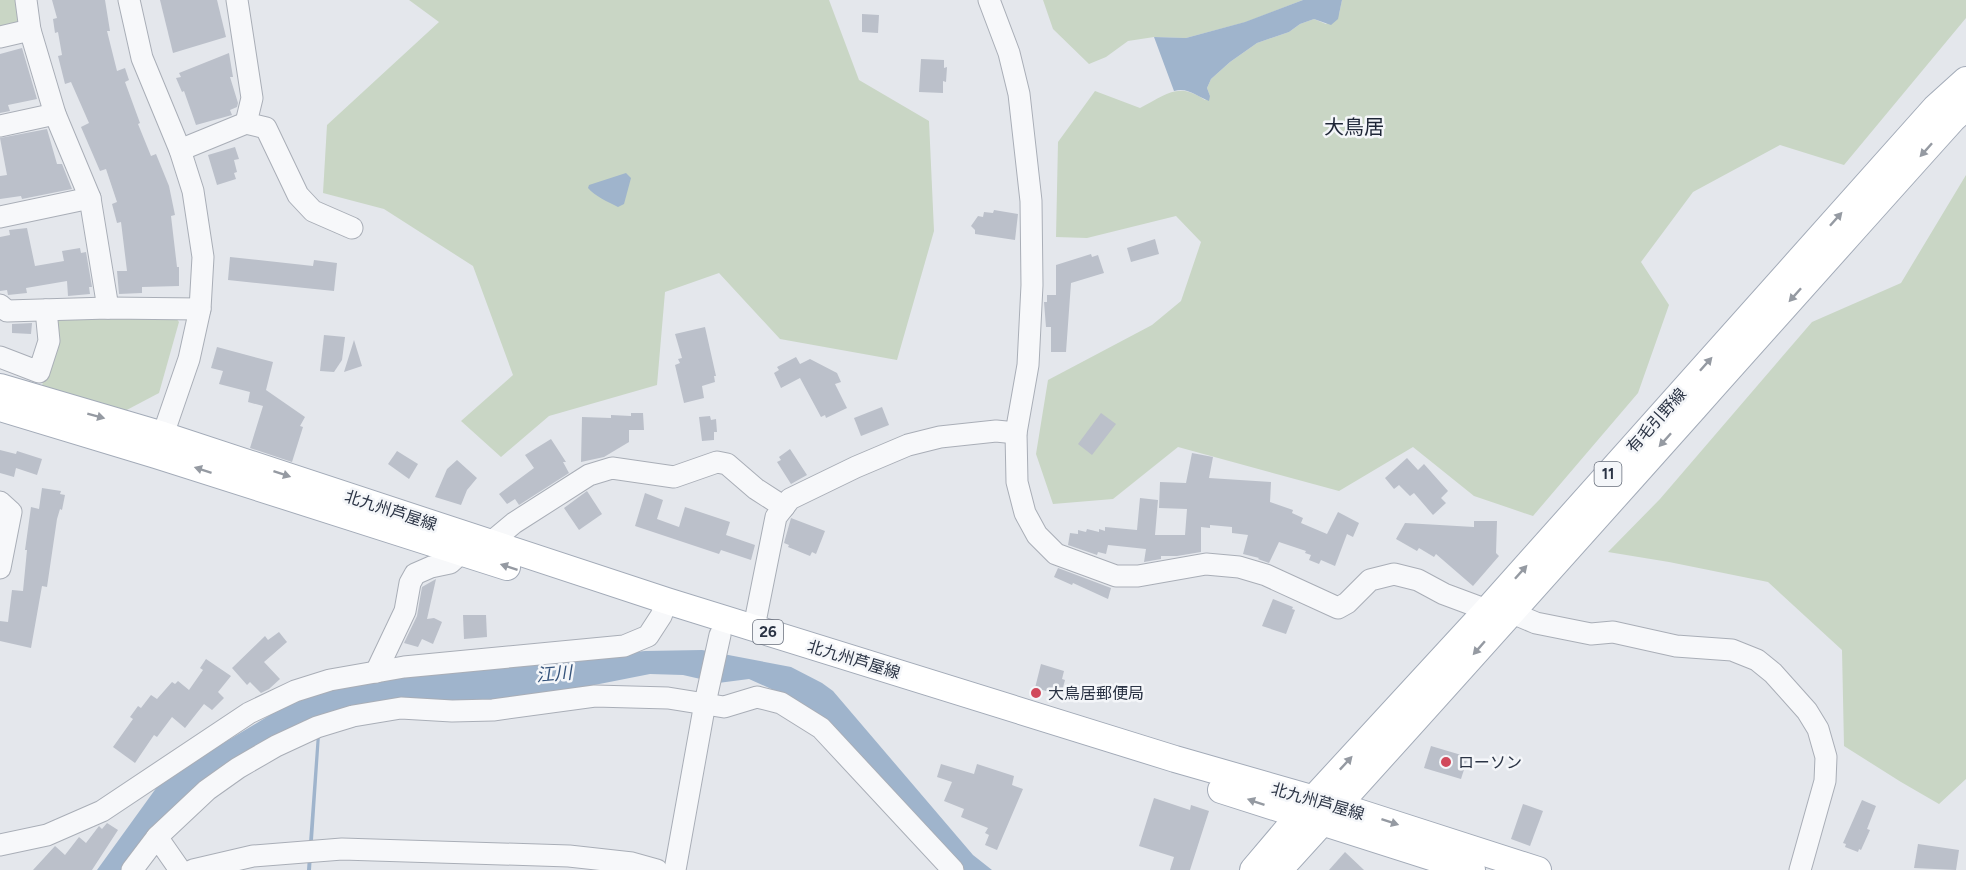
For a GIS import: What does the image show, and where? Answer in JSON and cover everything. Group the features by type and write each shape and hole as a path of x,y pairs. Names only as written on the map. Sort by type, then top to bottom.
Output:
{"main road":[{"name":"有毛引野線","path":"1499,611 1935,108 1966,80"},
{"name":"有毛引野線","path":"1253,870 1318,811 1499,611 1966,107"},
{"name":"北九州芦屋線","path":"2,404 50,403 160,445 462,552 664,608 754,627 1175,759 1472,870"},
{"name":"北九州芦屋線","path":"2,404 160,445 490,543 664,608 718,644 1171,773 1538,870"},
{"name":"有毛引野線","path":"1279,870 1318,811"}],"street":[{"path":"26,0 30,30 55,114 90,198 108,308"},
{"path":"129,0 142,58 180,150 193,191 203,257 200,309 189,359 160,445"},
{"path":"237,0 252,98 246,123"},
{"path":"989,0 1009,52 1019,94 1031,201 1032,285 1028,365 1016,432 1017,482 1025,513 1037,535 1056,554 1116,576 1138,576 1206,564 1239,567 1266,575 1338,608 1347,603 1370,580 1395,574 1418,580 1444,594 1536,623 1591,634 1613,632 1676,646 1732,650 1757,660 1773,672 1808,711 1818,729 1826,757 1825,782 1800,870"},
{"path":"0,37 30,30"},
{"path":"0,126 55,114"},
{"path":"180,150 246,123 266,128 298,195 313,211 352,228"},
{"path":"0,217 90,198"},
{"path":"0,305 7,311 108,308 200,309"},
{"path":"0,357 39,372 49,341 46,310"},
{"path":"0,380 50,403"},
{"path":"754,627 776,517 790,499 908,445 940,437 996,431 1016,432"},
{"path":"490,543 514,523 589,475 612,468 674,477 717,462 727,464 756,489 784,507"},
{"path":"0,502 10,512 0,568"},
{"path":"376,672 405,611 410,583 415,574 431,567 450,563 462,552"},
{"path":"0,845 47,835 102,811 249,713 295,691 330,680 404,668 624,646 648,636 664,608"},
{"path":"675,870 718,644"},
{"path":"132,870 157,837 207,790 238,768 276,746 317,727 353,716 401,708 452,711 493,710 595,696 668,698 707,694 724,707 757,697 764,698 781,704 821,728 953,870"},
{"path":"157,837 180,870"},
{"path":"193,870 253,856 342,849 569,856 632,863 657,870"}],"green space":[{"path":"0,0 19,0 21,22 0,32"},
{"path":"409,0 829,0 859,80 929,121 934,231 897,360 780,339 719,273 665,292 657,385 549,416 501,457 461,421 513,375 473,266 384,209 323,193 327,125 439,22"},
{"path":"1043,0 1303,0 1246,22 1186,38 1154,37 1128,41 1106,57 1089,64 1053,29"},
{"path":"1342,0 1966,0 1966,18 1844,165 1780,145 1693,192 1641,262 1669,305 1638,393 1533,516 1474,496 1413,447 1339,491 1178,447 1113,499 1053,504 1036,454 1048,380 1152,325 1181,301 1201,242 1176,216 1087,238 1056,237 1058,142 1095,91 1140,108 1165,95 1179,91 1196,94 1205,100 1210,96 1207,88 1211,79 1230,62 1257,43 1289,32 1300,24 1314,19 1326,24 1339,14"},
{"path":"1966,175 1966,779 1939,804 1844,746 1842,650 1768,582 1608,552 1660,499 1812,322 1901,283"},
{"path":"174,316 179,322 159,393 121,413 42,387 52,318"}],"water":[{"path":"1303,0 1342,0 1338,19 1331,25 1314,19 1300,24 1289,32 1257,43 1211,79 1207,88 1209,101 1188,91 1174,91 1154,37 1186,38 1245,22"},
{"path":"626,173 631,178 624,204 618,207 588,188 589,185"},
{"name":"江川","path":"702,650 791,667 833,691 973,855 992,870 959,870 789,697 749,679 718,683 683,675 650,674 574,689 485,700 270,739 127,870 97,870 162,780 280,709 314,694 379,679 645,651"},
{"path":"603,701 660,704 660,707 597,704 496,719 459,720 400,716 364,722 320,735 311,870 307,870 317,733 397,713 452,717 494,716"}],"building":[{"path":"52,0 105,0 110,31 107,31 117,71 125,68 129,80 125,82 140,123 138,124 151,156 156,154 169,186 175,215 171,216 177,267 179,267 179,286 142,287 142,293 119,294 117,271 127,271 121,222 117,223 112,204 117,202 106,169 100,171 81,127 89,123 71,82 65,84 58,56 62,55 58,32 55,33 53,19 57,18"},
{"path":"160,0 217,0 226,37 173,53"},
{"path":"862,14 879,15 878,33 862,32"},
{"path":"22,48 37,99 8,105 10,111 0,113 0,54"},
{"path":"229,53 233,77 230,77 238,103 237,107 230,110 232,115 196,125 184,91 182,92 176,78 181,77 179,73"},
{"path":"921,59 944,60 944,68 947,67 946,82 943,81 943,93 919,92"},
{"path":"47,129 57,164 62,164 72,189 22,199 21,196 0,199 0,176 7,175 0,138"},
{"path":"235,147 239,159 234,160 236,179 217,185 208,155"},
{"path":"994,210 1018,214 1015,240 975,234 971,226 978,216 983,217 984,212 993,213"},
{"path":"27,228 35,266 64,261 62,251 80,248 81,253 86,252 92,287 89,287 90,294 68,296 67,281 26,288 27,293 8,295 7,290 0,291 0,237 10,235 9,230"},
{"path":"1155,239 1159,254 1131,262 1127,248"},
{"path":"1091,254 1092,257 1098,255 1104,273 1071,283 1066,352 1051,352 1051,327 1046,327 1044,302 1047,302 1047,295 1056,295 1056,265"},
{"path":"230,257 313,266 314,260 337,263 334,291 228,280"},
{"path":"32,323 31,334 12,333 12,324"},
{"path":"705,327 716,376 714,376 715,382 702,386 704,398 684,403 675,365 680,363 678,359 682,358 675,334"},
{"path":"324,335 345,337 342,360 334,372 320,371"},
{"path":"354,340 362,366 344,372"},
{"path":"217,347 273,362 266,390 305,417 300,426 303,427 292,462 250,448 263,406 248,402 250,392 219,384 223,371 211,368"},
{"path":"796,357 800,364 810,359 837,373 841,382 835,384 847,408 826,418 825,415 821,417 800,378 781,388 774,373 779,370 777,367"},
{"path":"882,407 889,425 861,436 854,418"},
{"path":"631,413 643,413 644,430 629,430 629,442 604,457 581,462 582,417 611,418 611,415 631,416"},
{"path":"1101,413 1116,424 1092,455 1078,444"},
{"path":"710,416 711,420 716,419 717,432 714,432 714,440 702,441 699,417"},
{"path":"551,439 566,462 563,462 569,473 519,505 515,499 507,504 499,494 534,468 525,455"},
{"path":"790,449 807,475 791,484 777,462 781,460 779,457"},
{"path":"0,450 16,454 17,451 42,459 37,475 16,468 14,477 0,473"},
{"path":"397,451 418,464 409,479 388,464"},
{"path":"1192,453 1213,457 1209,478 1271,482 1270,502 1293,510 1292,513 1303,518 1301,523 1327,534 1338,512 1359,523 1353,537 1347,534 1335,566 1321,560 1319,564 1309,560 1311,555 1305,553 1306,551 1279,542 1269,563 1243,554 1248,535 1232,533 1232,527 1210,525 1210,528 1201,527 1201,552 1161,556 1161,559 1144,562 1146,549 1108,545 1106,554 1098,552 1097,555 1068,545 1070,533 1078,534 1078,530 1086,532 1087,529 1099,532 1099,529 1105,531 1105,527 1137,530 1140,498 1158,500 1155,535 1185,535 1187,509 1159,508 1160,482 1186,483"},
{"path":"1407,458 1418,470 1424,464 1448,491 1441,498 1446,503 1433,515 1414,493 1410,496 1399,485 1394,489 1385,478"},
{"path":"457,460 477,478 467,490 461,505 435,497 447,469"},
{"path":"42,488 61,491 60,494 65,495 62,510 60,509 57,519 47,587 42,586 31,648 0,641 0,621 8,622 12,590 23,591 27,550 25,550 31,507 39,509"},
{"path":"587,491 602,514 579,530 564,508"},
{"path":"645,493 663,500 657,519 679,527 685,507 730,522 726,535 755,545 751,560 721,550 719,554 635,526"},
{"path":"791,518 825,531 816,554 812,552 810,556 784,543"},
{"path":"1474,521 1497,521 1496,553 1499,556 1473,586 1436,554 1434,557 1419,548 1417,551 1396,539 1405,523 1474,527"},
{"path":"1058,568 1111,588 1108,599 1054,577"},
{"path":"436,579 427,619 434,618 442,622 433,644 422,639 418,647 404,643 417,616 422,587"},
{"path":"1273,599 1295,610 1286,634 1262,626"},
{"path":"463,615 486,615 487,637 464,639"},
{"path":"279,632 287,642 264,662 280,679 261,693 250,682 247,685 232,668 265,636 268,640"},
{"path":"206,659 231,676 218,692 224,698 212,710 204,704 185,728 172,717 157,737 154,735 135,763 113,747 133,719 130,717 138,706 141,708 151,695 157,699 172,682 175,684 178,681 189,690 203,670 200,668"},
{"path":"1041,664 1064,671 1062,679 1065,680 1061,695 1035,688"},
{"name":"ローソン","path":"1431,746 1468,757 1461,779 1424,768"},
{"path":"941,764 974,774 977,764 1014,776 1012,785 1023,789 997,850 985,845 989,835 985,833 988,828 961,817 964,809 944,801 952,782 937,777"},
{"path":"1154,798 1190,810 1191,805 1209,811 1190,870 1170,870 1174,857 1139,846"},
{"path":"1862,800 1876,806 1867,829 1870,830 1858,852 1845,847 1846,844 1843,843"},
{"path":"1523,804 1543,811 1530,846 1511,839"},
{"path":"107,823 118,830 92,870 33,870 55,846 65,855 79,837 86,843 99,826 102,829"},
{"path":"1918,844 1959,850 1956,870 1914,868"},
{"path":"1345,852 1364,870 1329,870"}],"place":[{"name":"大鳥居郵便局","path":"1036,693"},
{"name":"ローソン","path":"1446,762"}],"district":[{"name":"大鳥居","path":"1354,127"}]}
